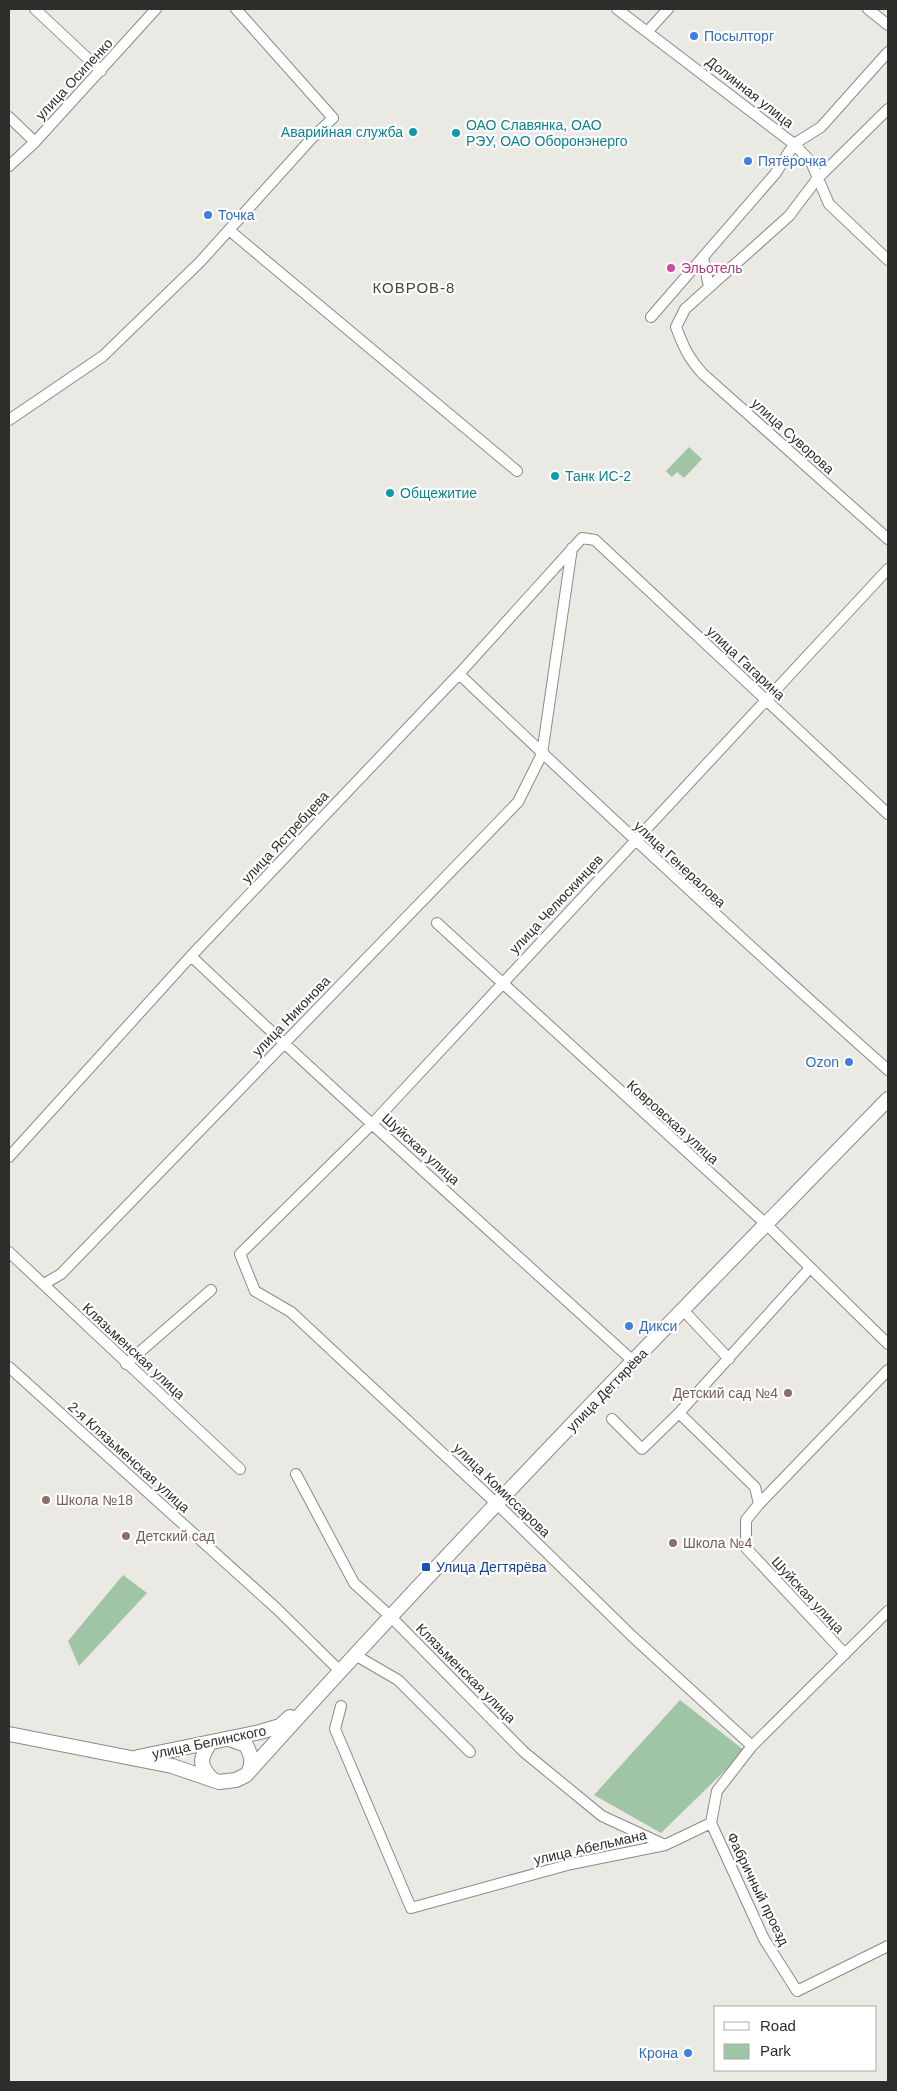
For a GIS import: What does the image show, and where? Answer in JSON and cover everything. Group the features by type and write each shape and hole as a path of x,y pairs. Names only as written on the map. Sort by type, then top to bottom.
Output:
{"main road":[{"name":"улица Дегтярёва","path":"328,1683 633,1361 888,1099"},
{"name":"улица Белинского","path":"132,1758 229,1739 280,1726 328,1683"},
{"name":"улица Белинского","path":"9,1734 172,1766 219,1782 236,1780 246,1775 328,1683"},
{"path":"229,1739 246,1745 252,1757 252,1766 246,1775"},
{"path":"210,1743 202,1755 202,1764 205,1772 213,1780"}],"street":[{"path":"34,9 101,71"},
{"name":"улица Осипенко","path":"9,166 35,142 156,9"},
{"path":"9,420 102,356 200,262 312,138 333,118 236,9"},
{"name":"Долинная улица","path":"618,9 794,144 810,162 829,204 888,260"},
{"path":"648,31 668,9"},
{"path":"868,9 888,25"},
{"path":"651,317 775,174 794,144 822,127 888,52"},
{"path":"709,287 789,216 817,179 888,109"},
{"path":"9,117 35,142"},
{"path":"229,230 517,471"},
{"path":"703,257 709,287"},
{"name":"улица Суворова","path":"709,287 685,309 676,327 684,350 690,360 730,399 888,540"},
{"name":"улица Ястребцева","path":"9,1157 191,956 459,674 582,538"},
{"name":"улица Гагарина","path":"582,538 595,540 888,814"},
{"name":"улица Никонова","path":"44,1284 61,1274 518,802 542,754 572,548"},
{"name":"улица Челюскинцев","path":"240,1254 373,1123 888,569"},
{"name":"улица Генералова","path":"459,674 634,841 888,1070"},
{"name":"Ковровская улица","path":"437,923 501,984 766,1224 888,1344"},
{"name":"Шуйская улица","path":"191,956 283,1044 373,1123 633,1361"},
{"name":"Клязьменская улица","path":"9,1252 126,1364 240,1469"},
{"name":"улица Комиссарова","path":"240,1254 255,1291 291,1312 498,1504 633,1637 752,1746"},
{"path":"612,1419 642,1449 679,1413 810,1268"},
{"path":"126,1364 211,1290"},
{"path":"683,1310 729,1358"},
{"name":"2-я Клязьменская улица","path":"9,1367 276,1608 340,1671"},
{"name":"Шуйская улица","path":"845,1654 746,1548 746,1520 759,1504 888,1370"},
{"path":"679,1413 755,1487 759,1504"},
{"name":"Клязьменская улица","path":"296,1474 354,1583 390,1616 524,1752 602,1816 665,1845"},
{"path":"711,1823 717,1791 752,1746 888,1611"},
{"path":"355,1655 398,1680 470,1752"},
{"name":"улица Абельмана","path":"341,1706 335,1729 411,1908 571,1864 665,1845 711,1823"},
{"name":"Фабричный проезд","path":"711,1823 764,1939 797,1991 888,1946"}],"green space":[{"path":"689,447 702,459 684,478 677,472 672,477 666,471"},
{"path":"123,1575 147,1593 79,1666 68,1641"},
{"path":"680,1700 745,1751 661,1833 594,1795"}],"place":[{"name":"Посылторг","path":"694,36"},
{"name":"Аварийная служба","path":"413,132"},
{"name":"ОАО Славянка, ОАО РЭУ, ОАО Оборонэнерго","path":"456,133"},
{"name":"Пятёрочка","path":"748,161"},
{"name":"Точка","path":"208,215"},
{"name":"Эльотель","path":"671,268"},
{"name":"Танк ИС-2","path":"555,476"},
{"name":"Общежитие","path":"390,493"},
{"name":"Ozon","path":"849,1062"},
{"name":"Дикси","path":"629,1326"},
{"name":"Детский сад №4","path":"788,1393"},
{"name":"Школа №18","path":"46,1500"},
{"name":"Детский сад","path":"126,1536"},
{"name":"Школа №4","path":"673,1543"},
{"name":"Улица Дегтярёва","path":"426,1567"},
{"name":"Крона","path":"688,2053"}],"district":[{"name":"КОВРОВ-8","path":"414,288"}]}
